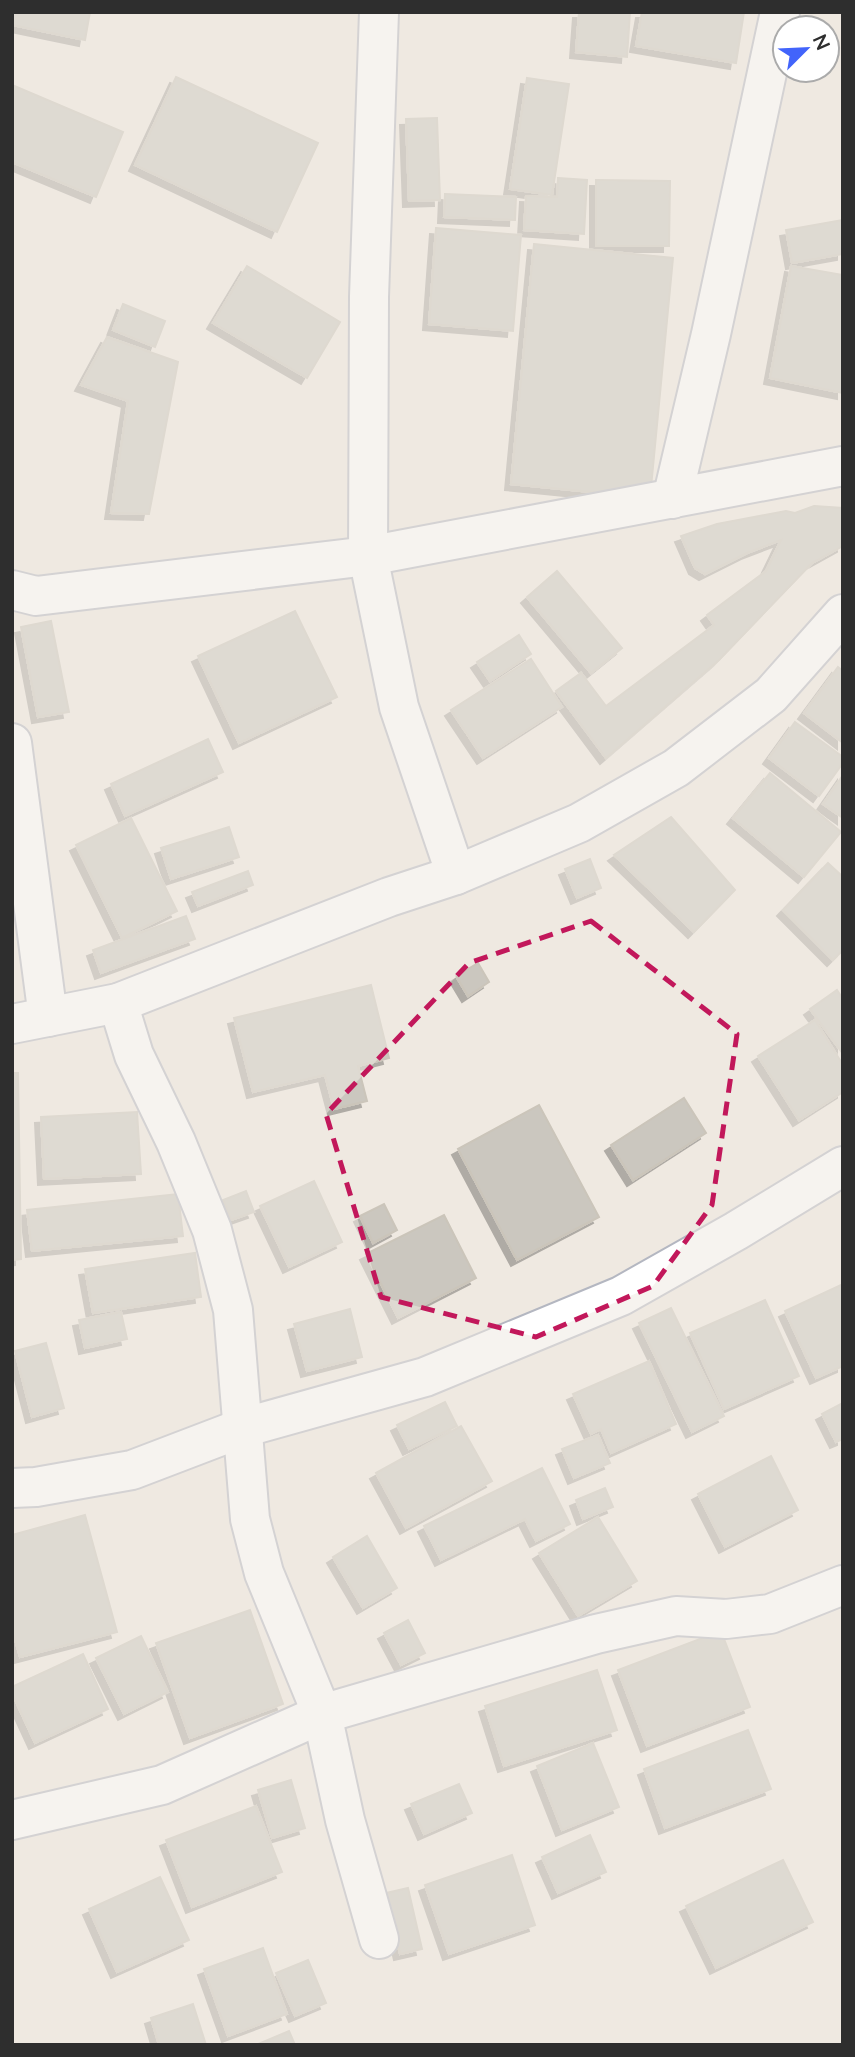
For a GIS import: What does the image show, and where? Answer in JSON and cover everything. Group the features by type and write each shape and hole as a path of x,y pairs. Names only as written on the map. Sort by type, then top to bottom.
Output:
{"street":[{"path":"379,12 369,297 368,556 400,707 456,875"},
{"path":"672,499 711,334 780,12"},
{"path":"12,590 36,596 368,556 843,466"},
{"path":"12,743 30,1020 118,1003 389,897 456,875 579,823 676,768 771,695 843,614"},
{"path":"118,1003 134,1055 176,1142 212,1230 233,1310 250,1518 264,1573 322,1714 345,1820 379,1938"},
{"path":"12,1488 36,1487 132,1470 242,1428 425,1377 621,1296 843,1166"},
{"path":"12,1820 162,1785 322,1714 596,1634 676,1616 726,1619 770,1614 843,1585"}],"highlighted area":[{"path":"591,921 737,1034 712,1205 653,1286 536,1337 381,1297 326,1114 469,963"}],"building":[{"path":"12,12 90,12 85,40 12,25"},
{"path":"579,12 630,12 627,57 576,52"},
{"path":"642,12 744,12 736,63 636,46"},
{"path":"176,77 318,143 277,232 135,165"},
{"path":"527,78 569,84 552,195 510,189"},
{"path":"12,85 123,132 96,197 12,162"},
{"path":"437,118 440,200 409,201 406,119"},
{"path":"558,178 587,180 584,234 524,230 526,196 557,197"},
{"path":"596,180 670,181 669,246 596,246"},
{"path":"445,194 516,197 515,220 444,217"},
{"path":"843,220 843,254 792,263 786,230"},
{"path":"436,228 521,235 513,331 429,324"},
{"path":"534,244 673,258 650,498 511,484"},
{"path":"247,266 340,322 307,378 213,323"},
{"path":"791,266 843,275 843,393 770,378"},
{"path":"123,304 165,321 155,347 113,330"},
{"path":"107,337 178,362 149,514 111,513 128,401 81,385"},
{"path":"814,506 843,508 843,546 812,563 719,660 606,758 556,691 581,673 606,706 714,625 707,615 766,571 781,540 705,574 695,568 681,536 717,524 786,511 795,513"},
{"path":"557,571 622,648 591,673 527,597"},
{"path":"295,611 337,697 239,743 198,656"},
{"path":"51,621 69,712 38,717 21,627"},
{"path":"519,635 531,654 490,681 477,662"},
{"path":"531,659 562,707 483,758 451,710"},
{"path":"838,667 843,671 843,743 804,713"},
{"path":"795,722 843,757 843,763 819,796 769,758"},
{"path":"208,739 223,772 125,816 111,784"},
{"path":"770,773 841,832 804,877 733,818"},
{"path":"843,775 843,818 823,804"},
{"path":"671,817 735,890 694,932 614,855"},
{"path":"131,818 177,911 122,938 76,845"},
{"path":"229,827 239,857 171,879 161,848"},
{"path":"590,859 601,888 577,898 565,869"},
{"path":"828,863 843,877 843,950 833,960 783,910"},
{"path":"248,871 253,885 198,906 192,892"},
{"path":"186,916 195,939 101,973 93,950"},
{"path":"478,963 489,982 468,996 456,976"},
{"path":"371,985 389,1058 358,1066 367,1101 334,1109 325,1075 253,1092 234,1018"},
{"path":"837,990 843,999 843,1054 810,1009"},
{"path":"815,1020 843,1065 843,1092 799,1120 758,1056"},
{"path":"12,1073 18,1073 21,1259 12,1260"},
{"path":"684,1098 706,1133 633,1180 611,1145"},
{"path":"539,1105 599,1217 517,1260 458,1149"},
{"path":"137,1112 141,1174 44,1179 41,1117"},
{"path":"314,1181 342,1242 289,1267 260,1206"},
{"path":"246,1191 254,1212 231,1220 223,1200"},
{"path":"178,1194 183,1236 32,1251 27,1210"},
{"path":"384,1204 397,1230 373,1243 360,1216"},
{"path":"444,1215 476,1278 398,1318 366,1254"},
{"path":"195,1253 201,1297 93,1313 85,1269"},
{"path":"843,1284 843,1366 816,1378 785,1311"},
{"path":"765,1300 799,1376 724,1409 690,1333"},
{"path":"671,1308 724,1416 692,1432 639,1323"},
{"path":"350,1309 362,1357 307,1371 294,1324"},
{"path":"121,1312 127,1339 85,1348 79,1320"},
{"path":"46,1343 64,1408 32,1417 15,1351"},
{"path":"649,1361 676,1424 611,1453 601,1429 591,1434 573,1394"},
{"path":"445,1402 457,1426 409,1449 397,1425"},
{"path":"843,1403 843,1439 836,1442 822,1414"},
{"path":"461,1426 492,1481 406,1528 376,1473"},
{"path":"598,1435 610,1463 574,1478 562,1449"},
{"path":"771,1456 798,1510 725,1547 698,1494"},
{"path":"542,1468 570,1524 536,1541 525,1519 441,1560 424,1526"},
{"path":"605,1488 613,1507 583,1519 576,1500"},
{"path":"85,1515 117,1632 20,1657 12,1629 12,1535"},
{"path":"598,1517 637,1581 578,1616 539,1553"},
{"path":"367,1536 397,1588 363,1608 333,1557"},
{"path":"250,1610 283,1704 190,1738 156,1643"},
{"path":"408,1620 425,1653 401,1665 384,1633"},
{"path":"721,1631 750,1707 647,1746 618,1670"},
{"path":"141,1636 168,1692 124,1714 96,1658"},
{"path":"83,1654 108,1709 35,1743 12,1693 12,1687"},
{"path":"597,1670 617,1730 504,1766 485,1706"},
{"path":"748,1730 771,1789 665,1828 644,1769"},
{"path":"593,1743 619,1807 562,1830 537,1766"},
{"path":"291,1780 305,1828 272,1838 258,1790"},
{"path":"459,1784 472,1813 424,1834 411,1804"},
{"path":"256,1806 282,1872 192,1907 166,1840"},
{"path":"590,1835 606,1872 558,1893 542,1857"},
{"path":"512,1855 535,1925 449,1954 425,1885"},
{"path":"783,1860 813,1922 716,1968 686,1906"},
{"path":"160,1877 189,1940 117,1972 89,1909"},
{"path":"408,1888 422,1949 400,1954 386,1893"},
{"path":"263,1948 287,2014 228,2036 204,1969"},
{"path":"308,1960 326,2003 295,2016 276,1973"},
{"path":"193,2004 206,2045 159,2045 151,2018"},
{"path":"289,2031 295,2045 256,2045"}]}
